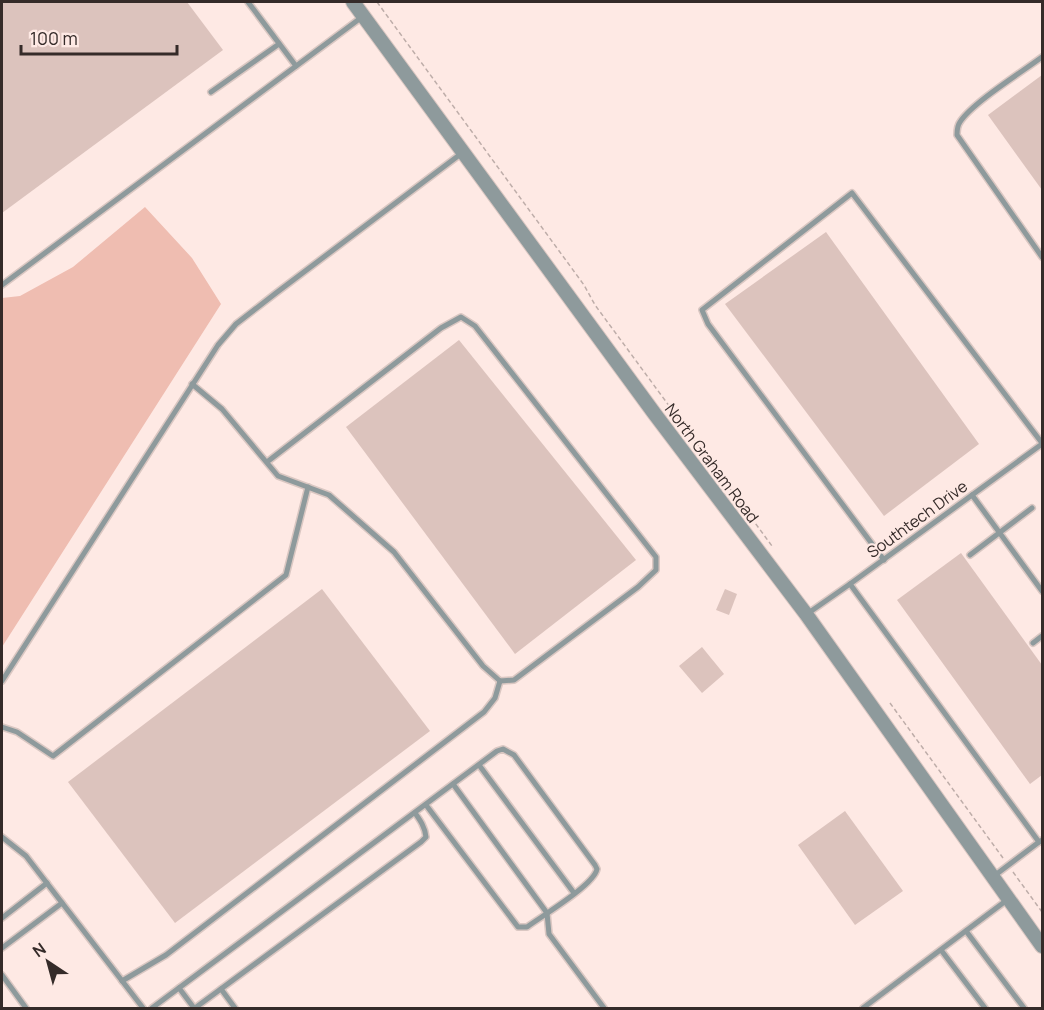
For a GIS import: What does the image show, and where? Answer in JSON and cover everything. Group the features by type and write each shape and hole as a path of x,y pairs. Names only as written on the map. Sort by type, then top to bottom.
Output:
{"street":[{"name":"North Graham Road","path":"353,2 654,413 806,614 1042,946"}],"lane":[{"path":"248,2 296,66"},
{"path":"2,285 363,16"},
{"path":"211,92 279,44"},
{"path":"1042,57 972,110 960,122 957,135 1042,257"},
{"path":"2,681 192,384 218,345 236,324 464,152"},
{"path":"884,560 708,324 702,310 852,193 1042,443"},
{"path":"192,384 222,409 278,476 329,495 394,552 483,666 500,681 514,680 638,587 656,570 656,556 475,326 461,317 441,328 267,462"},
{"name":"Southtech Drive","path":"806,614 884,560 1042,443"},
{"path":"2,727 16,732 52,756 276,583 286,575 308,487"},
{"path":"972,495 1042,591"},
{"path":"970,555 1032,508"},
{"path":"850,584 1041,841 993,877"},
{"path":"1033,643 1042,636"},
{"path":"122,981 166,955 484,712 495,698 500,681"},
{"path":"152,1008 497,751 509,751 597,869 596,875 574,894 527,927 518,927 426,805"},
{"path":"480,765 574,894"},
{"path":"453,784 547,913 549,934 604,1008"},
{"path":"179,988 194,1008 421,842 426,837 425,832 415,813"},
{"path":"2,837 26,856 142,1008"},
{"path":"2,918 47,883"},
{"path":"863,1008 1009,899"},
{"path":"2,948 62,903"},
{"path":"966,931 1024,1008"},
{"path":"941,950 985,1008"},
{"path":"2,975 26,1008"},
{"path":"222,989 235,1008"}],"path":[{"path":"377,2 772,546"},
{"path":"890,703 1042,912"}],"shaded area":[{"path":"145,207 192,258 221,304 2,647 2,298 20,296 73,267"}],"building":[{"path":"2,2 187,2 223,50 2,213"},
{"path":"1042,75 1042,190 988,115"},
{"path":"826,232 979,444 884,516 725,304"},
{"path":"459,340 636,560 515,654 346,427"},
{"path":"961,553 1042,665 1042,775 1030,784 897,600"},
{"path":"322,589 430,731 175,923 68,782"},
{"path":"725,589 737,594 729,615 716,610"},
{"path":"702,647 724,674 702,693 679,666"},
{"path":"845,811 903,891 855,925 798,845"}]}
